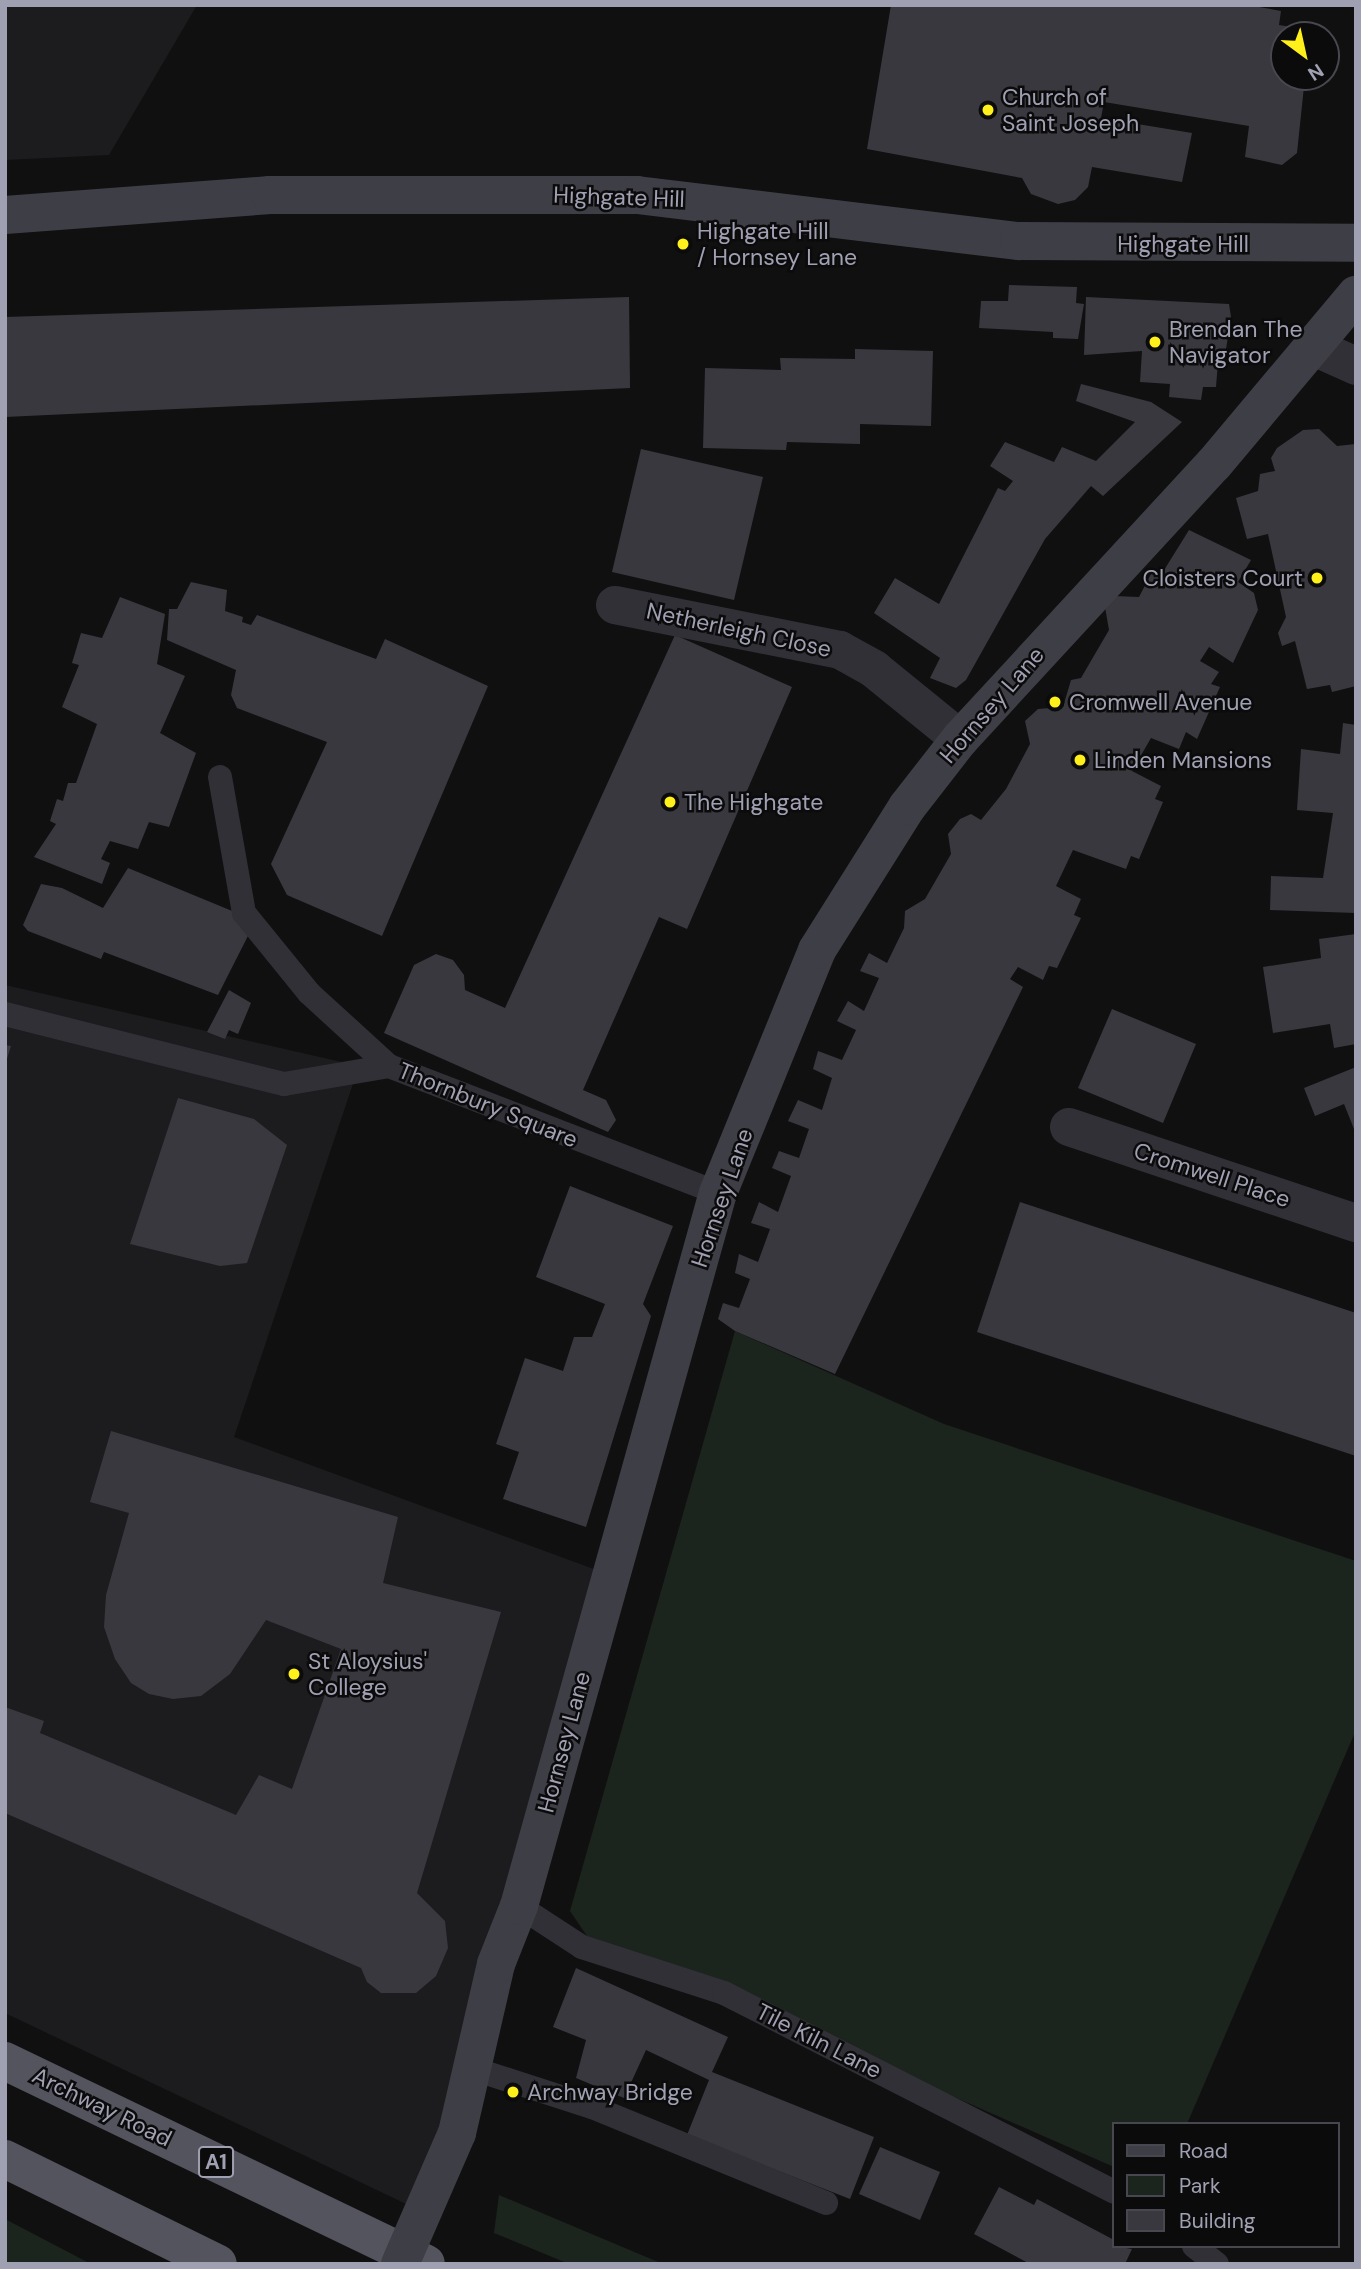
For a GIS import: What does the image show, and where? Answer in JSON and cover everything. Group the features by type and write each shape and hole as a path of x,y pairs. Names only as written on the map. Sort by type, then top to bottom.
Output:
{"highway":[{"name":"Archway Road","path":"5,2061 426,2264"},
{"path":"5,2159 218,2264"}],"main road":[{"name":"Highgate Hill","path":"5,215 270,195 638,195 1018,241 1356,243"},
{"name":"Hornsey Lane","path":"400,2264 457,2133 474,2069 496,1964 519,1906 718,1193 817,950 906,807 960,739 1316,348 1356,295"}],"street":[{"path":"1316,348 1356,366"},
{"name":"Netherleigh Close","path":"615,605 840,650 874,669 960,739"},
{"name":"Cromwell Place","path":"1069,1127 1356,1223"}],"lane":[{"name":"Thornbury Square","path":"220,777 244,913 309,993 389,1066 718,1193"},
{"path":"5,1014 284,1084 389,1066"},
{"name":"Tile Kiln Lane","path":"519,1906 582,1947 724,1993 1112,2191"},
{"path":"474,2069 593,2107 825,2203"},
{"path":"1197,2248 1217,2264"}],"shaded area":[{"path":"5,5 197,5 109,155 5,160"},
{"name":"St Aloysius' College","path":"5,985 359,1066 234,1437 610,1575 423,2212 5,2013"}],"green space":[{"path":"735,1331 944,1424 1356,1561 1356,1730 1188,2122 1112,2122 1112,2166 587,1936 570,1911"},
{"path":"499,2195 663,2264 569,2264 494,2233"},
{"path":"5,2219 91,2264 5,2264"}],"building":[{"name":"Church of Saint Joseph","path":"891,5 1248,5 1281,11 1280,21 1270,21 1270,91 1304,91 1297,153 1282,165 1245,157 1249,126 1104,102 1101,118 1192,133 1182,182 1092,167 1088,187 1075,200 1058,204 1031,194 1022,178 867,149"},
{"path":"1009,285 1077,287 1076,303 1084,304 1078,339 1053,338 1053,332 979,328 981,301 1008,301"},
{"path":"629,297 630,388 5,417 5,317"},
{"name":"Brendan The Navigator","path":"1086,297 1229,304 1231,317 1224,362 1218,362 1216,387 1203,387 1201,400 1169,397 1170,384 1140,382 1142,351 1084,355"},
{"path":"855,349 933,351 931,426 860,424 860,444 787,442 786,450 703,448 705,368 781,370 780,358 855,359"},
{"path":"1081,384 1151,402 1182,422 1103,496 1091,486 1045,539 966,680 956,688 930,678 940,658 874,613 895,578 939,604 998,488 1005,491 1013,481 990,466 1005,442 1054,462 1062,447 1096,461 1135,422 1076,401"},
{"name":"Cloisters Court","path":"1319,429 1337,446 1356,444 1356,686 1332,692 1330,685 1307,689 1295,641 1282,646 1278,633 1286,617 1268,534 1247,539 1236,498 1258,491 1260,474 1275,471 1271,458 1277,448 1303,430"},
{"path":"641,449 763,477 734,600 612,572"},
{"path":"1189,530 1251,560 1238,582 1254,593 1258,610 1233,663 1209,647 1200,661 1219,672 1211,684 1220,687 1197,739 1186,732 1179,749 1151,738 1132,771 1161,786 1155,799 1163,802 1139,859 1131,856 1126,869 1073,850 1056,886 1081,899 1074,915 1081,918 1057,968 1049,966 1043,980 1018,967 1010,979 1023,987 835,1374 735,1331 718,1319 723,1303 739,1308 750,1279 735,1273 739,1254 758,1262 770,1229 751,1223 759,1202 778,1212 791,1176 772,1168 779,1151 799,1158 809,1129 788,1121 798,1100 822,1110 832,1078 813,1069 818,1051 842,1060 856,1030 837,1021 848,1001 864,1011 879,978 860,971 869,953 887,963 904,928 905,911 925,899 951,854 948,834 960,819 971,814 981,820 1006,789 1030,744 1025,721 1038,709 1063,707 1071,680 1081,678 1109,630 1105,607 1114,596 1139,597 1151,574 1161,575"},
{"path":"191,582 227,590 225,611 243,617 242,622 251,625 257,615 376,659 385,639 488,686 382,936 287,895 271,864 327,742 237,708 231,695 236,670 167,640 169,609 177,609"},
{"path":"120,597 165,614 157,664 185,676 160,733 196,753 169,827 149,822 138,849 110,841 101,859 110,863 102,884 34,857 56,824 50,821 57,799 63,801 68,783 76,783 97,724 62,707 79,665 72,663 81,633 102,638"},
{"name":"The Highgate","path":"675,635 792,687 687,929 659,917 583,1090 606,1100 616,1120 608,1132 384,1033 414,965 436,954 453,960 464,975 465,990 505,1008"},
{"path":"1343,723 1356,725 1356,913 1270,910 1271,876 1323,878 1333,813 1297,810 1301,749 1340,754"},
{"path":"128,868 237,913 252,928 218,995 104,952 101,959 28,931 23,925 41,884 62,888 103,908"},
{"path":"1356,934 1356,1044 1334,1048 1330,1024 1273,1033 1263,967 1321,958 1319,939"},
{"path":"229,990 251,1003 238,1034 229,1030 225,1039 207,1032"},
{"path":"1112,1009 1196,1044 1163,1123 1078,1088"},
{"path":"5,1045 11,1046 6,1062 5,1061"},
{"path":"1356,1067 1356,1134 1344,1104 1315,1116 1304,1088"},
{"path":"178,1098 254,1119 287,1145 247,1263 220,1266 130,1244"},
{"path":"570,1186 673,1226 643,1304 651,1316 586,1527 503,1499 519,1452 496,1444 525,1358 563,1371 574,1337 592,1337 605,1304 536,1277"},
{"path":"1020,1202 1356,1313 1356,1456 977,1332"},
{"path":"111,1431 398,1517 383,1583 501,1612 417,1893 445,1921 448,1948 436,1976 416,1993 381,1993 367,1982 361,1968 5,1813 5,1707 44,1721 40,1733 236,1815 259,1775 292,1789 341,1649 266,1620 230,1674 201,1696 173,1699 149,1694 131,1683 115,1659 104,1627 106,1595 129,1513 90,1502"},
{"path":"576,1968 728,2037 712,2072 874,2137 850,2199 687,2135 709,2080 646,2050 624,2098 576,2078 586,2040 553,2027"},
{"path":"880,2147 940,2172 920,2220 859,2194"},
{"path":"999,2187 1034,2205 1037,2199 1112,2239 1112,2248 1132,2249 1125,2264 1030,2264 974,2234"}],"place":[{"name":"Church of Saint Joseph","path":"988,110"},
{"name":"Highgate Hill / Hornsey Lane","path":"683,244"},
{"name":"Brendan The Navigator","path":"1155,342"},
{"name":"Cloisters Court","path":"1317,578"},
{"name":"Cromwell Avenue","path":"1055,702"},
{"name":"Linden Mansions","path":"1080,760"},
{"name":"The Highgate","path":"670,802"},
{"name":"St Aloysius' College","path":"294,1674"},
{"name":"Archway Bridge","path":"513,2092"}]}
